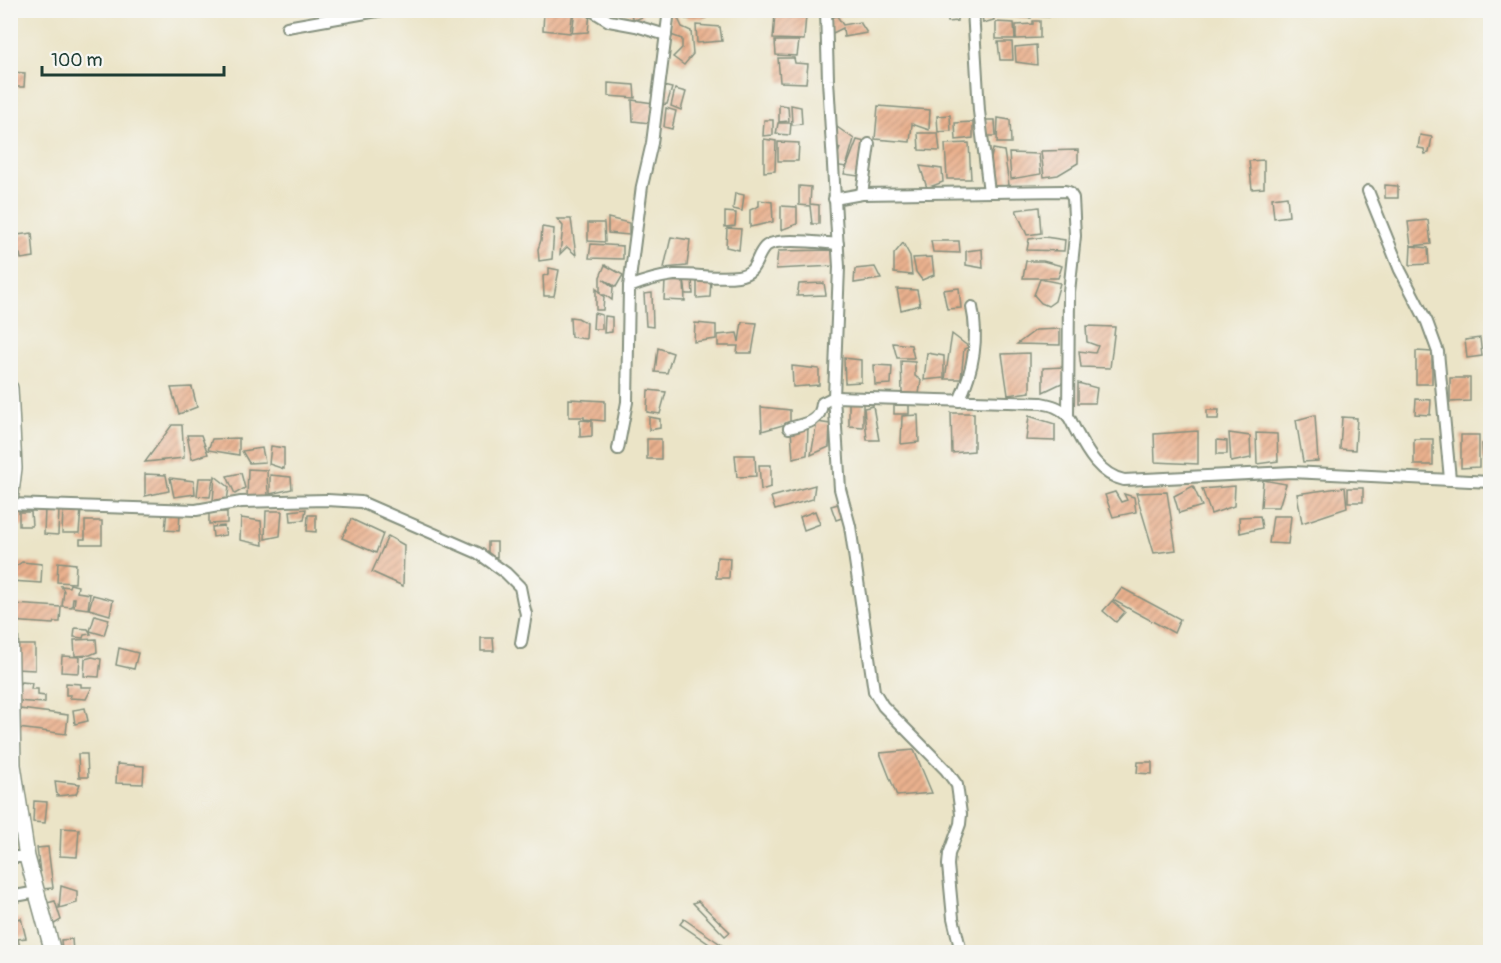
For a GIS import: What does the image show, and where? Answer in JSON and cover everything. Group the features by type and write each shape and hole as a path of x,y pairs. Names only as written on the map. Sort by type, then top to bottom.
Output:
{"street":[{"path":"287,27 383,10"},
{"path":"591,10 609,21 666,35"},
{"path":"618,449 627,402 629,287 642,186 652,143 669,10"},
{"path":"826,10 839,267 834,397 840,489 850,526 874,691 883,706 946,770 957,785 960,824 951,845 948,865 953,918 961,952"},
{"path":"973,10 979,111 989,192"},
{"path":"862,194 869,144"},
{"path":"834,199 862,194 1065,190 1069,192 1073,198 1076,236 1069,292 1068,416"},
{"path":"1368,191 1400,270 1427,322 1438,352 1450,479"},
{"path":"629,287 651,279 675,275 745,274 751,272 766,246 776,242 838,244"},
{"path":"959,401 969,379 974,347 975,318 972,307"},
{"path":"10,388 12,468 10,502 196,510 241,502 327,500 361,502 478,553 506,573 520,587 526,615 521,643"},
{"path":"789,428 812,421 821,412 822,403 834,397 1041,404 1052,405 1068,416 1093,458 1106,473 1124,480 1292,472 1491,482"},
{"path":"10,623 13,765 27,857 53,952"},
{"path":"10,857 27,857"},
{"path":"10,897 37,892"}],"building":[{"path":"544,10 573,10 570,33 543,30"},
{"path":"575,10 590,13 588,32 572,33"},
{"path":"619,10 642,10 642,17 633,21 631,14"},
{"path":"687,10 706,10 706,18 686,19"},
{"path":"947,10 957,10 957,21 948,22"},
{"path":"967,10 993,10 994,20 983,23 982,15 967,16"},
{"path":"1016,10 1031,10 1031,18 1015,17"},
{"path":"1034,10 1049,10 1049,17 1034,16"},
{"path":"675,12 682,27 691,31 693,54 684,65 673,57 682,48 682,39 671,35 670,14"},
{"path":"775,14 806,15 804,40 773,39"},
{"path":"837,16 843,25 860,22 867,33 844,37 843,28 831,34 827,19"},
{"path":"1033,21 1040,21 1040,38 1016,39 1016,25 1033,24"},
{"path":"996,22 1014,23 1015,39 996,39"},
{"path":"696,25 720,27 722,41 697,43"},
{"path":"775,41 799,41 797,56 776,55"},
{"path":"998,42 1012,42 1013,60 1000,60"},
{"path":"1036,45 1037,65 1016,62 1015,47"},
{"path":"778,58 794,58 795,63 808,64 806,83 780,82"},
{"path":"10,72 25,73 24,87 15,87 15,98 10,97"},
{"path":"608,83 634,85 635,98 608,96"},
{"path":"663,86 672,88 667,104 660,105"},
{"path":"675,89 686,92 681,110 671,106"},
{"path":"632,100 653,103 650,123 633,121"},
{"path":"779,105 788,106 789,121 779,122"},
{"path":"791,105 801,107 802,124 792,125"},
{"path":"878,106 930,110 929,130 912,124 910,142 875,139"},
{"path":"666,108 676,111 672,129 664,127"},
{"path":"950,115 951,131 938,132 937,116"},
{"path":"998,118 1010,120 1011,143 997,143"},
{"path":"764,120 773,120 773,135 763,136"},
{"path":"986,120 995,120 996,136 987,136"},
{"path":"973,122 973,138 956,140 955,123"},
{"path":"778,123 791,123 790,135 776,134"},
{"path":"837,127 854,139 846,167 834,165 840,148 834,144"},
{"path":"918,133 938,133 940,151 919,150"},
{"path":"1420,135 1432,137 1429,153 1425,154 1424,149 1418,148"},
{"path":"764,139 776,141 775,171 764,172"},
{"path":"857,140 865,142 858,176 844,174"},
{"path":"778,142 799,143 798,161 778,161"},
{"path":"969,143 971,179 947,179 945,144"},
{"path":"993,149 1004,151 1009,185 995,188 989,167"},
{"path":"1078,150 1078,163 1058,175 1044,177 1041,151"},
{"path":"1009,153 1039,154 1041,174 1011,179"},
{"path":"1264,160 1264,188 1252,189 1249,161"},
{"path":"920,166 942,169 943,182 927,188"},
{"path":"1385,185 1398,186 1398,198 1385,198"},
{"path":"799,186 811,187 810,204 819,205 819,224 812,224 810,206 799,205"},
{"path":"735,193 744,195 742,211 733,209"},
{"path":"1287,196 1289,216 1274,218 1272,198"},
{"path":"759,200 772,202 773,222 750,227 750,210 759,206"},
{"path":"781,206 797,207 797,224 781,230"},
{"path":"1039,207 1041,233 1027,235 1016,210"},
{"path":"725,212 736,213 735,226 725,227"},
{"path":"608,218 629,223 629,235 608,233"},
{"path":"557,219 571,219 576,255 567,247 560,254 563,226"},
{"path":"1428,220 1431,244 1411,246 1408,222"},
{"path":"588,223 604,223 605,242 588,241"},
{"path":"542,227 554,229 552,259 539,261 538,249"},
{"path":"727,228 741,229 739,250 726,247"},
{"path":"32,233 34,257 21,259 20,254 10,255 10,236"},
{"path":"671,237 690,240 687,266 664,268"},
{"path":"1045,237 1065,240 1064,251 1027,250 1029,239"},
{"path":"931,241 959,241 960,253 933,252"},
{"path":"903,243 910,256 912,275 894,273 894,254"},
{"path":"591,244 623,246 623,259 589,258"},
{"path":"1411,246 1428,248 1429,264 1410,265"},
{"path":"982,249 983,268 966,265 966,251"},
{"path":"832,250 834,266 776,269 778,251"},
{"path":"932,257 934,275 922,280 916,272 913,258"},
{"path":"1026,261 1043,261 1062,266 1058,278 1023,278"},
{"path":"605,265 623,275 616,287 603,279 613,287 612,300 602,295 604,297 603,310 596,310 596,288 600,293 600,277"},
{"path":"875,267 881,279 854,283 855,269"},
{"path":"549,268 559,270 554,296 544,296 543,276 549,274"},
{"path":"697,276 711,279 710,297 697,298"},
{"path":"684,279 692,279 693,294 686,294"},
{"path":"1040,279 1060,283 1055,301 1048,306 1041,303 1034,295"},
{"path":"665,281 684,282 685,301 664,300"},
{"path":"824,283 826,295 797,296 799,284"},
{"path":"959,288 961,308 947,309 943,290"},
{"path":"897,289 917,290 920,305 901,310"},
{"path":"652,293 653,327 646,326 644,294"},
{"path":"594,313 602,315 602,329 593,329"},
{"path":"605,316 612,317 612,332 604,333"},
{"path":"570,317 587,323 586,339 571,337"},
{"path":"742,322 757,323 752,353 737,353 738,346 718,346 718,335 737,333 739,342"},
{"path":"695,323 716,325 716,339 694,342"},
{"path":"1086,326 1115,327 1110,368 1081,367 1079,351 1095,353 1098,346 1087,342"},
{"path":"1060,329 1060,345 1017,344 1036,330"},
{"path":"952,334 969,347 964,349 961,379 945,379"},
{"path":"1480,338 1482,356 1467,358 1465,340"},
{"path":"893,343 911,345 914,358 897,358"},
{"path":"658,348 673,353 667,373 655,372"},
{"path":"1416,351 1432,352 1432,384 1416,384"},
{"path":"927,353 944,356 944,378 924,380"},
{"path":"1030,353 1030,392 1008,395 1002,354"},
{"path":"844,358 861,360 861,382 845,383"},
{"path":"901,361 915,362 915,376 921,380 919,394 902,393"},
{"path":"874,365 892,366 891,384 875,385"},
{"path":"792,366 819,369 819,385 793,387"},
{"path":"1064,367 1064,382 1043,392 1043,368"},
{"path":"1450,378 1470,378 1470,401 1450,402"},
{"path":"1078,383 1097,388 1095,403 1078,403"},
{"path":"192,387 197,407 179,414 171,388"},
{"path":"648,390 666,392 660,414 647,412"},
{"path":"569,399 605,401 605,421 569,417"},
{"path":"1416,399 1431,400 1430,415 1415,414"},
{"path":"849,401 863,401 863,427 849,426"},
{"path":"894,405 909,405 909,414 894,414"},
{"path":"873,406 879,440 867,440 864,408"},
{"path":"761,407 790,410 790,423 762,431"},
{"path":"1207,410 1219,410 1218,419 1207,419"},
{"path":"951,413 974,413 974,451 952,453"},
{"path":"918,415 919,442 901,444 902,416"},
{"path":"1315,415 1318,461 1303,462 1296,420"},
{"path":"1029,416 1055,424 1055,441 1026,440"},
{"path":"649,417 660,419 660,428 649,430"},
{"path":"1342,417 1357,418 1355,450 1340,449"},
{"path":"580,420 592,421 592,436 580,437"},
{"path":"817,422 830,424 829,447 811,455"},
{"path":"172,425 182,425 184,458 145,462"},
{"path":"808,427 807,455 793,458 791,430"},
{"path":"1198,431 1198,464 1155,462 1154,434"},
{"path":"1229,433 1250,436 1251,458 1231,462"},
{"path":"1256,433 1277,434 1278,461 1257,464"},
{"path":"187,435 201,435 208,454 192,459"},
{"path":"1461,435 1479,435 1479,467 1461,468"},
{"path":"239,438 239,455 208,450 212,439"},
{"path":"647,439 661,439 661,459 647,459"},
{"path":"1414,439 1433,439 1433,465 1414,465"},
{"path":"1217,440 1227,441 1227,454 1217,454"},
{"path":"1490,443 1490,459 1483,459 1482,444"},
{"path":"271,446 284,448 284,469 269,464"},
{"path":"262,448 265,462 249,463 242,451"},
{"path":"735,455 755,455 756,476 737,477"},
{"path":"759,465 771,465 771,487 761,490"},
{"path":"248,469 267,470 268,497 247,498"},
{"path":"241,473 245,488 235,494 227,476"},
{"path":"145,474 166,475 169,491 145,496"},
{"path":"270,475 291,477 292,489 270,494"},
{"path":"215,476 229,487 227,501 213,501"},
{"path":"170,478 194,481 195,494 174,497"},
{"path":"199,478 213,478 210,497 197,496"},
{"path":"1263,480 1286,484 1279,507 1261,507"},
{"path":"815,485 813,499 775,510 771,497"},
{"path":"1193,486 1202,506 1179,513 1174,496"},
{"path":"1235,486 1234,506 1211,514 1202,489"},
{"path":"1345,487 1347,508 1302,523 1297,494"},
{"path":"1348,488 1363,488 1363,502 1348,502"},
{"path":"1115,492 1121,502 1127,500 1124,494 1134,497 1136,512 1113,517 1105,495"},
{"path":"1167,492 1176,550 1154,553 1136,493"},
{"path":"838,504 842,518 836,520 831,506"},
{"path":"45,508 59,509 58,535 44,534"},
{"path":"63,508 81,509 79,533 62,533"},
{"path":"306,509 304,520 291,521 290,511"},
{"path":"167,510 180,511 179,531 165,530"},
{"path":"266,511 282,511 280,536 265,539"},
{"path":"815,511 820,524 804,530 800,517"},
{"path":"19,512 31,512 32,526 19,526"},
{"path":"209,512 227,512 227,523 209,524"},
{"path":"308,515 316,515 316,532 307,531"},
{"path":"1260,516 1262,528 1240,533 1239,517"},
{"path":"1273,516 1291,516 1288,544 1269,543"},
{"path":"241,518 261,521 263,545 240,540"},
{"path":"351,519 383,534 376,553 342,538"},
{"path":"85,521 102,521 102,544 80,544 80,539 85,539"},
{"path":"224,526 226,535 213,537 212,527"},
{"path":"388,536 404,545 403,586 372,572"},
{"path":"488,542 497,542 497,557 488,556"},
{"path":"717,557 730,558 729,578 716,578"},
{"path":"22,562 42,564 41,583 11,581 12,569"},
{"path":"58,562 76,564 75,583 57,582"},
{"path":"70,584 78,586 77,592 90,594 88,609 74,607 75,598 73,598 72,607 62,606 64,591 61,586 69,587"},
{"path":"1122,588 1180,619 1174,633 1113,600"},
{"path":"93,595 113,600 110,615 89,609"},
{"path":"1112,601 1125,612 1116,622 1103,611"},
{"path":"13,604 61,607 60,622 53,624 11,621"},
{"path":"95,615 109,619 104,635 90,631"},
{"path":"75,628 88,629 91,634 84,635 83,638 74,637"},
{"path":"481,638 493,638 494,651 481,651"},
{"path":"96,639 97,652 75,656 74,640"},
{"path":"15,645 35,645 35,670 15,669"},
{"path":"119,648 138,653 134,669 116,665"},
{"path":"62,656 80,657 79,673 61,672"},
{"path":"92,657 101,659 99,677 84,676 85,659"},
{"path":"21,682 32,683 31,689 38,689 38,695 45,696 45,703 14,701 14,692"},
{"path":"66,683 92,687 86,699 70,698 71,695 66,695"},
{"path":"85,708 88,721 75,724 73,710"},
{"path":"20,709 68,715 66,734 18,728"},
{"path":"914,750 932,793 897,796 880,753"},
{"path":"78,754 87,754 88,777 79,777"},
{"path":"1138,762 1152,762 1152,774 1137,773"},
{"path":"117,764 144,766 143,784 116,783"},
{"path":"55,781 80,784 76,794 57,796"},
{"path":"34,801 47,802 45,823 33,822"},
{"path":"61,828 79,829 77,857 60,856"},
{"path":"48,847 53,888 42,889 37,848"},
{"path":"61,886 77,891 77,903 59,908"},
{"path":"55,901 61,920 51,926 47,903"},
{"path":"698,901 730,932 725,936 693,903"},
{"path":"21,918 26,938 18,939 21,952 13,952 10,942 10,921"},
{"path":"684,919 732,952 721,952 680,924"},
{"path":"72,939 73,952 62,952 61,940"}]}
